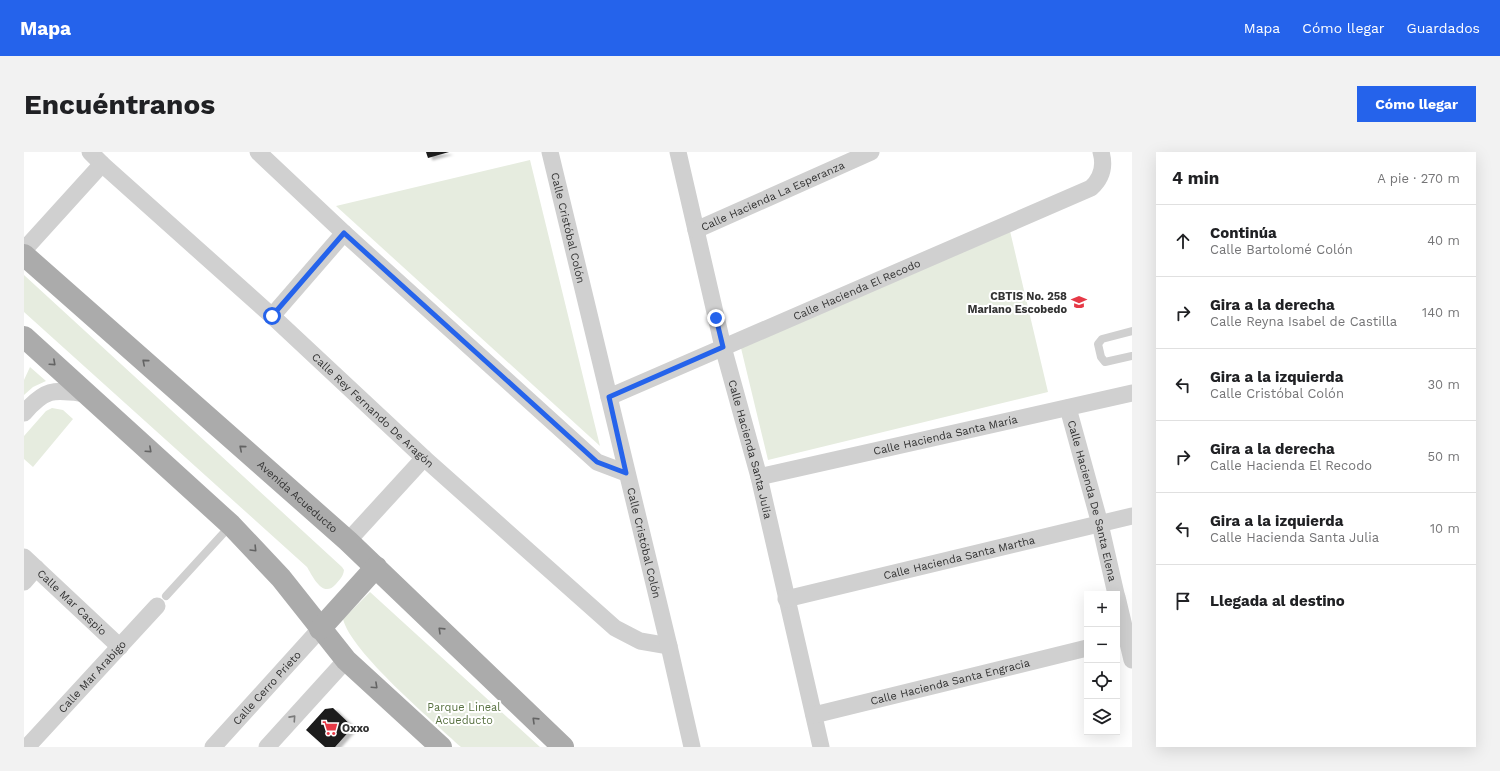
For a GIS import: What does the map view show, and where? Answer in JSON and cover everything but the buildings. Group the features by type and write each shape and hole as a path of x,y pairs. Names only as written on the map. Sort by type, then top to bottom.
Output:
{"main road":[{"name":"Avenida Acueducto","path":"24,255 348,541 563,747"},
{"path":"24,337 231,525 281,578 346,660 441,747"},
{"path":"320,628 376,568"}],"street":[{"path":"258,152 344,233 597,462 626,473"},
{"name":"Calle Cristóbal Colón","path":"550,152 692,747"},
{"name":"Calle Hacienda Santa Julia","path":"678,152 723,347 759,477 786,600 821,747"},
{"name":"Calle Hacienda La Esperanza","path":"696,230 871,152"},
{"name":"Calle Hacienda El Recodo","path":"609,397 1091,188 1100,176 1103,160 1101,152"},
{"path":"24,250 96,158"},
{"name":"Calle Rey Fernando De Aragón","path":"96,158 272,316 424,458 615,628 640,641 669,646"},
{"path":"272,316 344,233"},
{"path":"24,413 36,399 48,392 65,391 87,394"},
{"name":"Calle Hacienda Santa María","path":"759,477 1132,393"},
{"name":"Calle Hacienda De Santa Elena","path":"1068,408 1100,524 1115,591"},
{"path":"348,541 424,458"},
{"name":"Calle Hacienda Santa Martha","path":"786,600 1132,516"},
{"path":"24,582 30,563"},
{"name":"Calle Mar Caspio","path":"30,563 120,647"},
{"name":"Calle Mar Arabigo","path":"27,747 161,601"},
{"name":"Calle Hacienda De Santa Elena","path":"1120,613 1125,639 1132,660"},
{"name":"Calle Cerro Prieto","path":"213,747 320,628"},
{"name":"Calle Hacienda Santa Engracia","path":"814,715 1084,649"},
{"path":"267,747 346,660"}],"lane":[{"path":"1132,331 1102,339 1098,344 1101,357 1105,362 1132,356"},
{"path":"161,601 231,525"}],"green space":[{"path":"530,160 600,446 336,206"},
{"path":"1010,231 1048,392 768,460 741,348"},
{"path":"24,275 342,567 344,570 343,574 336,584 327,589 319,585 307,567 24,312"},
{"path":"30,367 46,381 33,387 24,395 24,380"},
{"path":"52,408 63,410 73,419 33,467 24,459 24,436 46,411"},
{"name":"Parque Lineal Acueducto","path":"370,592 540,747 461,747 432,721 376,667 349,633 343,619"}],"place":[{"name":"CBTIS No. 258 Mariano Escobedo","path":"1079,302"},
{"name":"Oxxo","path":"330,728"}],"route":[{"path":"272,316 344,233 597,462 626,473 609,397 723,347 716,318"}]}
